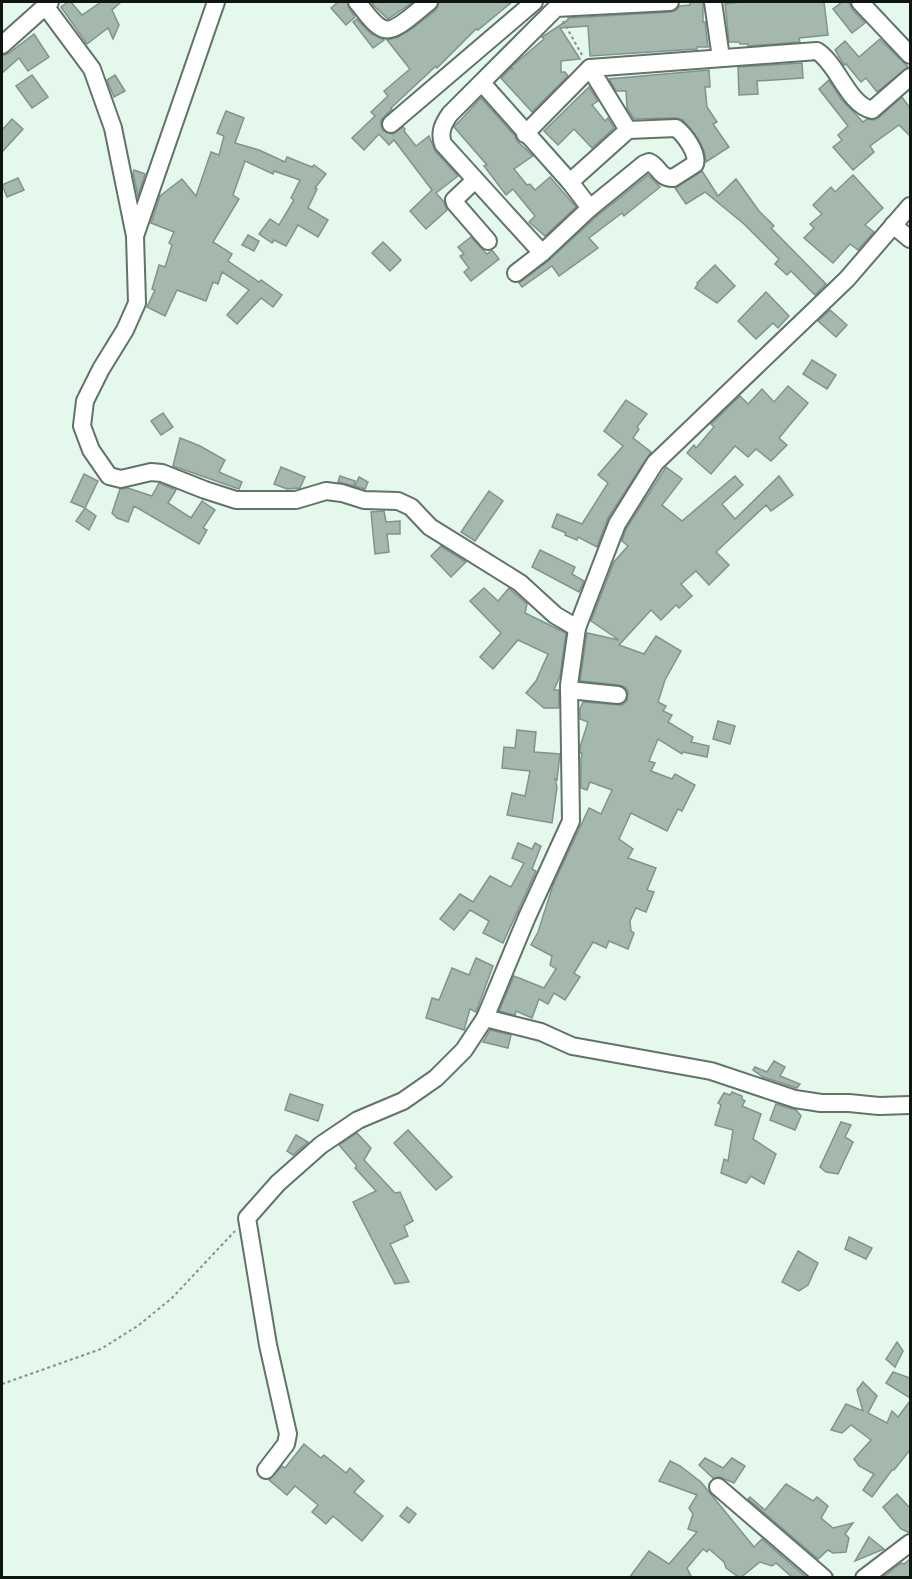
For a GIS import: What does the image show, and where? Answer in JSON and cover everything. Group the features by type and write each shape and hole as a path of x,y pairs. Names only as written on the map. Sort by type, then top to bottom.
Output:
{"street":[{"path":"135,236 216,2"},
{"path":"357,2 378,26 390,30 398,27 429,2"},
{"path":"391,124 534,2"},
{"path":"542,254 443,144 441,130 450,114 556,8 670,2"},
{"path":"713,2 721,58"},
{"path":"860,2 910,55"},
{"path":"2,45 48,4 92,69 113,128 135,236 137,303 125,330 85,401 82,426 91,450 109,476 122,479 151,472 162,473 236,500 296,500 326,491 364,500 398,501 411,507 430,527 520,583 555,615 577,628"},
{"path":"525,134 590,68 817,51 828,61 853,96 866,109 872,110 910,77"},
{"path":"590,68 628,130"},
{"path":"482,83 570,182 590,208"},
{"path":"516,273 542,254 590,208 649,162 661,175 673,178 696,161 693,151 676,128 628,130 570,182"},
{"path":"475,180 454,200 488,241"},
{"path":"266,1470 286,1444 288,1434 268,1344 247,1218 278,1183 321,1145 358,1120 403,1101 436,1078 464,1050 485,1018 527,917 571,822 568,690 577,628 617,524 655,463 847,279 910,206"},
{"path":"893,225 910,239"},
{"path":"568,690 618,695"},
{"path":"485,1018 541,1032 572,1046 711,1071 795,1099 821,1103 910,1105"},
{"path":"718,1486 824,1578"},
{"path":"864,1578 910,1543"}],"path":[{"path":"556,8 590,68"},
{"path":"2,1384 101,1349 139,1325 172,1298 247,1218"}],"building":[{"path":"71,2 82,15 101,2 121,2 112,10 119,25 113,39 108,28 87,44 61,7"},
{"path":"338,2 347,2 355,17 346,25 331,8"},
{"path":"375,2 413,2 388,19 372,4"},
{"path":"439,2 512,2 478,30 476,29 381,120 383,131 393,134 403,127 416,146 429,136 435,151 458,176 436,193 444,202 447,210 426,229 410,211 432,190 394,140 389,145 379,134 364,150 352,138 375,116 371,112 388,96 384,91 410,69 387,40 398,37 413,28 436,10"},
{"path":"690,2 703,2 703,22 705,22 708,47 590,56 588,26 560,28 580,59 561,61 561,72 565,72 568,76 532,112 501,78 544,39 542,37 568,18 671,12 680,6 690,5"},
{"path":"824,2 828,35 799,38 800,42 748,46 748,44 739,42 729,42 725,4"},
{"path":"842,2 849,2 852,9 865,23 852,33 833,9"},
{"path":"357,19 370,33 384,40 373,48 353,22"},
{"path":"34,34 49,57 28,71 19,58 2,73 2,56"},
{"path":"880,39 908,67 877,92 866,78 861,82 846,64 844,65 835,50 845,41 859,57"},
{"path":"802,63 803,78 757,81 758,94 739,95 738,67"},
{"path":"709,70 710,87 705,87 707,107 717,122 713,124 729,147 706,162 699,140 683,120 676,118 634,119 627,108 626,91 616,91 609,79"},
{"path":"32,75 48,97 32,108 16,86"},
{"path":"115,75 125,91 114,97 107,80"},
{"path":"829,80 841,99 863,122 867,119 878,118 902,97 910,108 910,136 899,125 870,146 874,152 853,170 833,147 842,140 838,135 848,126 819,89"},
{"path":"589,87 598,101 592,105 605,121 608,118 614,128 592,148 574,129 558,145 544,131"},
{"path":"481,98 517,141 533,156 514,169 527,185 530,184 535,190 550,177 576,207 545,236 529,222 535,216 513,189 506,195 484,166 487,165 454,127"},
{"path":"226,111 244,118 235,143 259,150 285,162 287,157 312,167 314,165 326,174 315,188 317,189 308,208 328,220 318,237 298,225 286,246 274,240 272,243 259,234 270,219 279,225 294,200 291,198 300,180 274,171 273,174 245,161 233,195 239,199 213,242 232,254 228,261 282,295 273,307 261,298 237,324 227,315 249,290 222,272 218,284 213,282 206,301 177,290 165,316 147,307 155,290 152,289 159,265 165,267 172,245 169,243 174,232 151,223 160,196 182,179 196,196 211,152 219,155 224,136 217,133"},
{"path":"12,119 23,129 2,152 2,130"},
{"path":"134,170 145,174 138,196 133,173"},
{"path":"702,171 718,196 736,179 759,211 774,226 771,228 826,284 815,295 791,271 787,275 775,264 779,259 744,224 705,192 686,204 675,188"},
{"path":"648,175 660,187 624,216 622,213 589,238 598,248 559,276 552,266 522,287 519,283"},
{"path":"853,175 883,208 865,225 874,232 858,250 850,244 833,263 804,238 814,228 810,224 822,214 813,205 831,187 835,192"},
{"path":"18,178 24,190 7,197 2,185"},
{"path":"248,235 259,241 254,251 242,245"},
{"path":"471,237 487,254 492,250 499,259 471,281 464,272 469,268 460,256 464,254 458,247"},
{"path":"383,242 401,260 390,271 372,253"},
{"path":"715,265 735,286 717,303 695,288"},
{"path":"766,292 789,316 778,328 773,323 756,339 738,321"},
{"path":"830,310 847,325 836,337 818,321"},
{"path":"812,360 836,375 827,389 803,374"},
{"path":"788,386 808,403 779,438 787,445 771,461 756,449 748,457 735,446 711,474 687,453 694,445 696,448 714,427 711,424 740,396 748,404 762,389 774,402"},
{"path":"626,400 647,414 637,427 639,429 633,438 651,452 608,518 597,547 578,537 577,540 565,535 566,533 552,527 557,514 582,524 608,483 598,475 623,446 604,431"},
{"path":"163,413 173,427 161,435 151,421"},
{"path":"180,438 225,460 219,472 242,482 239,489 173,466"},
{"path":"281,467 305,477 300,488 287,489 274,484"},
{"path":"666,467 682,479 662,505 682,521 735,476 743,485 722,504 735,519 779,476 793,495 771,511 766,505 716,552 729,565 709,585 696,571 681,584 692,596 679,608 676,605 661,620 651,610 619,645 644,654 656,636 681,651 665,680 658,702 666,706 663,711 672,715 668,722 693,737 691,742 709,746 707,757 683,752 682,754 658,739 649,761 655,763 651,771 672,779 675,774 695,785 682,811 678,809 667,831 631,813 619,839 633,849 628,858 656,868 647,890 654,892 646,912 636,908 630,921 631,931 634,933 628,949 609,941 606,948 593,942 574,973 580,977 565,1000 554,993 548,1004 539,999 532,1018 516,1011 515,1015 499,1011 514,976 544,988 556,969 550,965 552,956 531,945 538,932 553,885 589,808 601,814 612,790 590,782 587,790 581,788 582,753 580,753 580,747 588,722 580,719 580,709 583,702 622,705 627,701 628,691 619,685 580,681 587,633 619,640 591,621 614,562 628,546 622,541 626,529"},
{"path":"84,474 98,481 85,508 71,502"},
{"path":"340,476 355,481 354,486 338,482"},
{"path":"359,477 368,482 365,489 355,486"},
{"path":"159,483 176,490 168,503 191,518 202,501 215,510 203,528 207,530 199,544 134,506 128,522 117,518 112,513 120,489 128,488 152,496"},
{"path":"489,491 503,501 475,541 461,532"},
{"path":"85,508 96,516 89,530 76,521"},
{"path":"384,511 386,522 400,521 400,534 387,534 389,552 375,554 371,512"},
{"path":"441,546 466,562 451,577 431,556"},
{"path":"540,550 575,567 572,574 584,581 579,592 532,567"},
{"path":"484,588 498,601 509,588 527,604 525,613 566,633 560,676 554,690 559,690 559,708 544,708 526,693 536,681 548,654 518,640 493,669 480,657 501,633 470,601"},
{"path":"718,721 735,726 730,744 713,739"},
{"path":"517,730 536,732 534,752 560,754 557,780 555,779 557,787 552,823 507,815 512,793 525,796 530,771 502,768 504,747 515,748"},
{"path":"518,843 532,849 535,843 541,846 532,869 536,871 503,943 483,933 489,921 470,910 454,930 440,919 460,894 473,902 490,876 511,887 524,863 512,858"},
{"path":"476,958 493,966 476,1012 470,1009 464,1030 426,1018 432,998 439,1000 452,968 469,975"},
{"path":"490,1030 511,1035 508,1048 483,1042"},
{"path":"774,1061 785,1067 780,1076 800,1084 797,1088 763,1077 753,1070 755,1067 767,1072"},
{"path":"732,1092 742,1096 745,1101 742,1106 761,1114 753,1139 776,1154 764,1184 751,1176 746,1183 721,1173 724,1159 728,1161 733,1130 715,1125 721,1105 718,1103 724,1093 730,1095"},
{"path":"290,1094 323,1105 318,1121 285,1110"},
{"path":"776,1104 796,1110 801,1116 795,1130 770,1120"},
{"path":"841,1122 851,1125 845,1137 853,1142 838,1174 826,1172 820,1167"},
{"path":"408,1130 452,1177 436,1190 394,1143"},
{"path":"357,1133 371,1148 364,1160 395,1193 400,1192 413,1221 404,1226 408,1236 390,1244 409,1282 395,1284 353,1202 376,1191 355,1168 357,1166 339,1145"},
{"path":"296,1135 308,1142 293,1155 287,1151"},
{"path":"849,1237 872,1248 866,1259 845,1249"},
{"path":"798,1251 818,1263 808,1285 799,1291 782,1282"},
{"path":"897,1342 903,1351 895,1367 886,1359"},
{"path":"893,1372 910,1378 910,1398 886,1383"},
{"path":"863,1382 877,1396 868,1413 887,1423 892,1411 898,1417 910,1401 910,1450 872,1497 863,1490 874,1474 859,1466 854,1459 871,1440 851,1425 842,1433 831,1430 846,1404 863,1411 857,1390"},
{"path":"304,1444 321,1458 324,1455 346,1473 350,1468 364,1481 354,1492 383,1516 362,1541 333,1516 326,1524 312,1512 318,1505 295,1486 287,1495 269,1480 282,1466 285,1468"},
{"path":"705,1458 723,1468 732,1458 745,1466 734,1483 720,1477 713,1478 699,1465"},
{"path":"670,1461 701,1482 754,1547 762,1539 807,1578 793,1578 776,1563 772,1566 760,1562 740,1578 726,1568 724,1562 709,1549 707,1552 703,1549 687,1568 692,1578 629,1578 649,1551 669,1564 697,1532 688,1529 693,1514 689,1508 697,1495 659,1481"},
{"path":"786,1484 813,1501 817,1497 828,1506 821,1518 833,1528 853,1523 845,1534 849,1538 846,1552 833,1553 828,1550 818,1559 748,1499 750,1497 765,1510"},
{"path":"897,1494 910,1508 910,1533 901,1529 883,1507"},
{"path":"407,1507 416,1514 409,1523 400,1516"},
{"path":"869,1537 884,1549 855,1561"},
{"path":"910,1559 910,1578 882,1578 901,1563 904,1564"}]}
